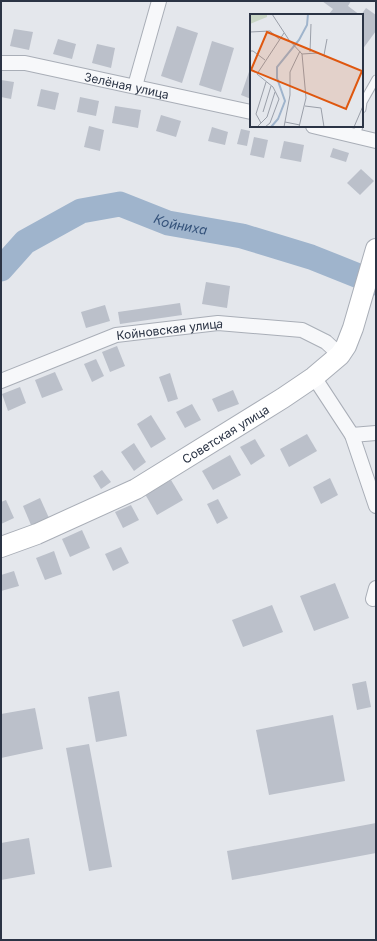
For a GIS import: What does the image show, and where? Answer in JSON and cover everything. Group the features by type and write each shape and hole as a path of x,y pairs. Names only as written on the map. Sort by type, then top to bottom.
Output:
{"main road":[{"name":"Советская улица","path":"1,547 37,534 136,489 283,398 314,376 340,355 353,328 374,254"}],"street":[{"path":"134,86 158,1"},
{"name":"Зелёная улица","path":"1,63 25,63 250,112"},
{"path":"321,127 358,131 376,141"},
{"name":"Койновская улица","path":"1,381 116,335 218,323 302,330 326,342 340,355"},
{"path":"314,376 352,435 376,506"},
{"path":"352,435 376,433"}],"lane":[{"path":"363,102 376,79"}],"building":[{"path":"322,1 351,1 348,6 359,14 329,14 333,9"},
{"path":"366,8 376,15 376,31 363,49 363,14 362,14"},
{"path":"177,26 198,33 182,83 161,76"},
{"path":"14,29 33,32 29,50 10,46"},
{"path":"58,39 76,44 72,59 53,54"},
{"path":"212,41 234,48 221,92 199,85"},
{"path":"97,44 115,48 111,68 92,63"},
{"path":"250,69 250,99 241,95"},
{"path":"1,80 14,82 11,99 1,97"},
{"path":"41,89 59,93 55,110 37,106"},
{"path":"80,97 99,101 96,116 77,112"},
{"path":"115,106 141,110 138,128 112,123"},
{"path":"161,115 181,121 176,137 156,131"},
{"path":"89,126 104,130 100,151 84,147"},
{"path":"212,127 228,132 225,145 208,141"},
{"path":"241,129 250,131 247,146 237,144"},
{"path":"254,137 268,140 264,158 250,155"},
{"path":"284,141 304,145 301,162 280,158"},
{"path":"333,148 349,153 346,162 330,157"},
{"path":"361,169 374,181 360,195 347,183"},
{"path":"206,282 230,286 227,308 202,304"},
{"path":"180,303 182,315 120,324 118,312"},
{"path":"105,305 110,321 86,328 81,312"},
{"path":"117,346 125,366 110,372 102,352"},
{"path":"96,359 104,376 92,382 84,364"},
{"path":"55,372 63,390 42,398 35,380"},
{"path":"170,373 178,399 168,402 159,377"},
{"path":"20,387 26,403 8,411 2,394"},
{"path":"233,390 239,404 218,412 212,399"},
{"path":"192,404 201,420 185,428 176,412"},
{"path":"151,415 166,439 151,448 137,424"},
{"path":"307,434 317,451 289,467 280,449"},
{"path":"255,439 265,456 251,465 240,447"},
{"path":"134,443 146,462 134,471 121,452"},
{"path":"230,455 241,475 213,490 202,471"},
{"path":"102,470 111,482 101,489 93,476"},
{"path":"330,478 338,495 321,504 313,487"},
{"path":"171,480 183,500 157,515 145,494"},
{"path":"40,498 49,518 31,525 23,506"},
{"path":"218,499 228,518 217,524 207,504"},
{"path":"6,500 14,518 1,524 1,502"},
{"path":"131,505 139,520 123,528 115,512"},
{"path":"82,530 90,548 70,557 62,539"},
{"path":"121,547 129,563 113,571 105,554"},
{"path":"54,551 62,574 45,580 36,558"},
{"path":"14,571 19,586 1,591 1,575"},
{"path":"335,583 349,618 314,631 300,596"},
{"path":"272,605 283,632 243,647 232,620"},
{"path":"366,681 371,707 357,710 352,684"},
{"path":"119,691 127,736 96,742 88,697"},
{"path":"35,708 43,749 1,758 1,714"},
{"path":"333,715 345,781 269,795 256,730"},
{"path":"89,744 112,867 89,871 66,748"},
{"path":"376,823 376,853 232,880 227,851"},
{"path":"29,838 35,874 1,880 1,843"}],"waterway":[{"name":"Койниха","path":"1,269 25,242 81,211 120,204 168,223 242,236 311,257 376,283"}]}
